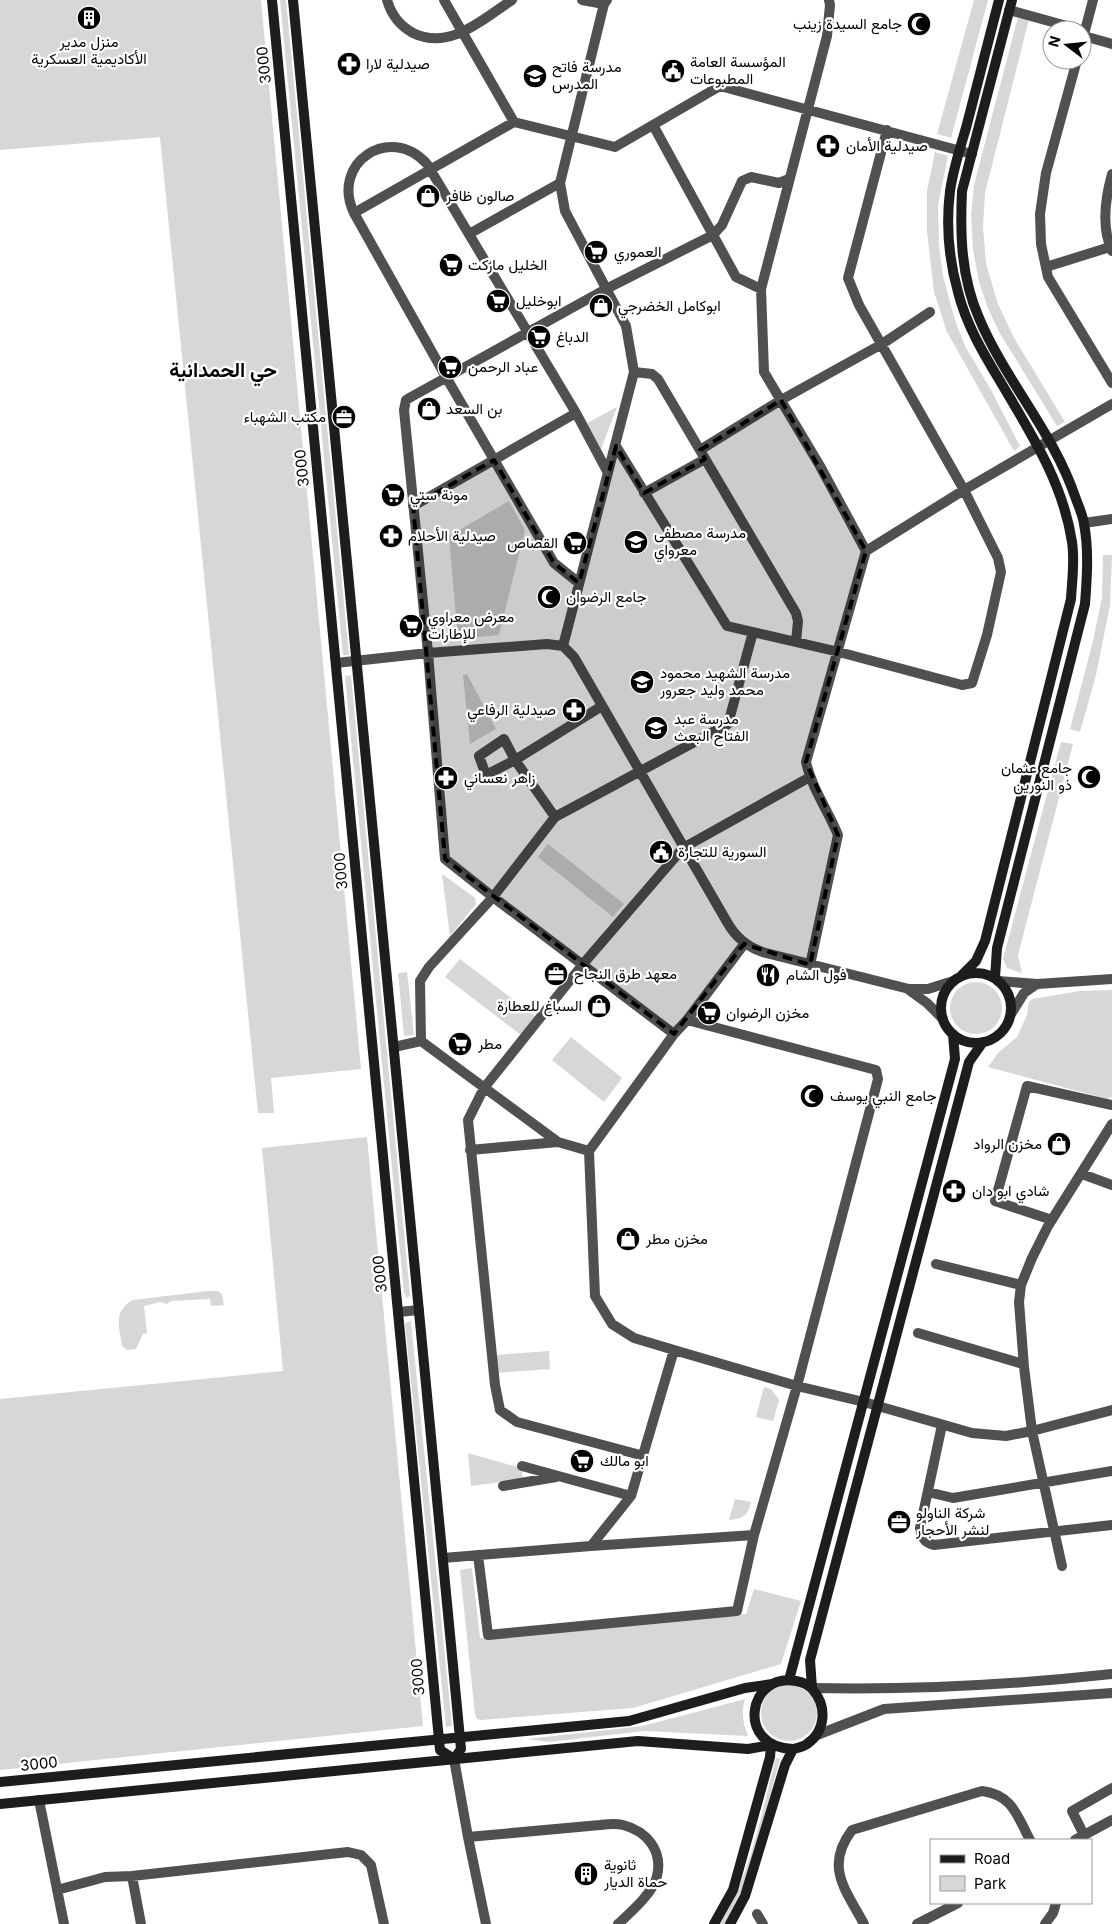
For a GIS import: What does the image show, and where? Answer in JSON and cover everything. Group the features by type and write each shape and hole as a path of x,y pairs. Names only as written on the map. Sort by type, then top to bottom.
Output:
{"street":[{"name":"3000","path":"272,0 440,1750 454,1759"},
{"path":"293,0 460,1737 461,1749 454,1759 486,1924"},
{"path":"387,0 397,19 408,30 416,34 440,38 463,32 512,0"},
{"path":"444,0 514,122"},
{"path":"563,646 634,372 626,326 565,210 560,183 606,2 582,0"},
{"path":"829,0 827,36 761,289 764,372 820,466 866,551"},
{"path":"943,1019 942,998 946,989 976,961 985,941 1071,599 1072,543 1054,481 1038,447 968,322 958,293 951,258 950,190 999,0"},
{"path":"1088,20 1093,0"},
{"path":"1011,1014 1009,996 997,979 997,948 1085,604 1087,570 1084,523 1067,473 1051,440 992,345 978,318 968,289 962,256 960,223 962,191 1011,5 1046,20"},
{"path":"1092,38 1112,44"},
{"path":"1074,70 1044,181 1040,214 1041,244 1048,277 1112,383"},
{"path":"354,213 514,122 615,148 720,86 808,108 972,154"},
{"path":"653,125 736,277 761,289"},
{"path":"616,446 727,626 839,652 962,685 972,683 987,635 1001,572 998,558 964,490 859,305 848,278 887,130"},
{"path":"579,583 554,563 354,213 348,193 349,179 355,166 371,152 391,147 405,149 422,159 431,170 576,414 608,473"},
{"path":"1046,267 1111,249 1105,228 1106,195 1112,174"},
{"path":"674,1034 445,859 428,653 404,410 406,400 411,396 606,288 712,235 722,225 742,181 751,177 778,183 789,179"},
{"path":"468,234 560,183"},
{"path":"644,493 703,455 781,400 882,344 930,312"},
{"path":"634,372 652,374 658,379 796,613 798,621 796,642"},
{"path":"810,964 838,835 810,778 806,762 839,652 866,551 964,490 1112,404"},
{"path":"413,506 576,414"},
{"path":"1084,523 1112,519"},
{"path":"421,1041 420,981 429,967 493,897 555,817 639,770 728,724 752,632"},
{"path":"336,664 428,653 547,644 563,646 574,657 730,928 745,943 758,950 909,989 928,989 953,981"},
{"path":"1052,675 1065,678"},
{"path":"555,817 516,760 602,706"},
{"path":"644,1456 517,1422 500,1410 495,1385 468,1120 484,1088 583,964 683,848 810,778"},
{"path":"745,943 687,1020 674,1034 589,1151 596,1296 612,1324 634,1338 797,1386 864,1402 972,1433 1006,1436 1112,1410"},
{"path":"962,975 979,973 997,979 1037,984 1112,979"},
{"path":"909,989 943,1019 953,1034 962,1040 983,1042 1001,1032 1007,1024 1018,1000 1037,984"},
{"path":"478,1555 488,1635 737,1611 754,1535 797,1386 878,1079 876,1070 687,1020"},
{"path":"789,1680 955,1059 953,1034"},
{"path":"394,1047 421,1041 558,1142 589,1151"},
{"path":"983,1042 969,1062 810,1660 812,1688 821,1702 823,1719 817,1734 806,1745 793,1750 781,1749 770,1745 760,1735 754,1722 754,1707 761,1694 772,1684 789,1680 801,1682 812,1688 872,1690 1011,1683 1112,1674"},
{"path":"1052,1220 995,1201 1027,1086 1112,1105"},
{"path":"1062,1566 1032,1431 1023,1364 1019,1302 1021,1285 1032,1258 1052,1220 1112,1124"},
{"path":"470,1150 558,1142"},
{"path":"1082,1174 1112,1186"},
{"path":"936,1264 1021,1285"},
{"name":"3000","path":"398,1312 419,1310"},
{"path":"918,1333 1023,1364"},
{"path":"591,1546 631,1496 674,1350"},
{"path":"942,1424 920,1528 926,1542 934,1545 1112,1525"},
{"path":"522,1466 631,1496"},
{"path":"928,1492 953,1498 1112,1471"},
{"path":"503,1486 560,1476"},
{"path":"443,1558 754,1535"},
{"name":"3000","path":"0,1782 629,1721 745,1688 772,1684"},
{"path":"817,1734 884,1709 1112,1693"},
{"path":"0,1804 638,1741 748,1749 770,1745"},
{"path":"714,1924 733,1890 770,1757 770,1745"},
{"path":"730,1924 745,1896 785,1766 793,1750"},
{"path":"1112,1788 1072,1811 1079,1838 1112,1820"},
{"path":"864,1924 842,1884 838,1870 839,1855 845,1840 852,1830 982,1791 996,1793 1009,1802 1029,1839"},
{"path":"39,1800 64,1924"},
{"path":"468,1837 600,1824 622,1824 639,1830 650,1839 657,1855 657,1877 649,1891 618,1924"},
{"path":"57,1890 106,1877 132,1876 348,1852 360,1855 371,1865 384,1924"},
{"path":"132,1876 141,1924"},
{"path":"917,1924 956,1904"},
{"path":"1045,1924 1053,1913 1056,1904"},
{"path":"757,1914 763,1924"}],"highlighted area":[{"path":"781,400 866,551 806,762 838,835 810,965 744,944 674,1034 445,859 413,506 494,460 554,563 579,583 616,446 644,493 705,459 700,450"}],"green space":[{"path":"0,0 261,0 361,1069 271,1078 274,1113 258,1113 160,137 0,150"},
{"path":"280,0 286,0 349,655 343,655"},
{"path":"974,0 988,0 951,138 937,134"},
{"path":"1018,17 1029,19 985,193 983,227 986,264 998,304 1014,338 1065,422 1057,426 999,332 979,282 973,249 971,215 974,185"},
{"path":"935,152 948,156 938,205 939,246 943,276 955,320 965,346 991,390 1020,446 1014,451 947,332 934,292 927,232 927,191"},
{"path":"617,407 601,449 587,423"},
{"path":"509,501 525,530 499,635 458,639 449,536"},
{"path":"1103,555 1112,555 1110,605 1096,675 1080,732 1070,729 1093,641 1102,597"},
{"path":"467,674 496,729 470,744 463,675"},
{"path":"351,675 410,1295 407,1298 404,1293 345,676"},
{"path":"1061,742 1073,744 1018,955 1022,973 1007,968 1003,959"},
{"path":"548,844 624,904 613,917 538,857"},
{"path":"442,874 475,898 476,904 450,936"},
{"path":"460,959 535,1016 521,1035 445,977"},
{"path":"407,972 414,1035 404,1036 398,973"},
{"path":"971,982 981,982 995,989 1002,1003 1002,1013 995,1027 981,1034 971,1034 961,1030 954,1023 950,1013 950,1003 954,993 961,986"},
{"path":"1112,990 1112,1097 1107,1099 988,1067 998,1053 1017,1037 1027,1015 1029,1002 1032,999 1080,991"},
{"path":"571,1037 622,1078 604,1102 552,1060"},
{"path":"367,1137 423,1726 0,1770 0,1399 283,1371 262,1148"},
{"path":"218,1291 222,1294 224,1305 211,1306 210,1299 171,1301 167,1304 160,1302 144,1306 147,1333 143,1334 136,1349 127,1350 122,1346 119,1326 120,1314 122,1309 133,1300"},
{"path":"411,1321 452,1726 446,1727 405,1323"},
{"path":"549,1351 550,1369 496,1373 495,1355"},
{"path":"764,1387 771,1389 779,1400 773,1421 756,1417"},
{"path":"468,1453 521,1468 523,1479 471,1486"},
{"path":"735,1499 751,1502 744,1516 729,1520"},
{"path":"472,1568 480,1638 746,1614 754,1589 801,1601 781,1664 633,1708 481,1720 477,1719 475,1714 460,1570"},
{"path":"789,1685 804,1690 812,1698 817,1713 812,1728 804,1736 789,1741 774,1736 766,1728 761,1713 766,1698 774,1690"},
{"path":"745,1699 743,1718 748,1736 645,1731 549,1742 527,1739 643,1726"},
{"path":"776,1758 780,1759 752,1860 740,1894 725,1924 720,1924 740,1885 760,1822"}],"place":[{"name":"منزل مدير الأكاديمية العسكرية","path":"89,18"},
{"name":"جامع السيدة زينب","path":"919,24"},
{"name":"صيدلية لارا","path":"349,64"},
{"name":"المؤسسة العامة المطبوعات","path":"673,71"},
{"name":"مدرسة فاتح المدرس","path":"535,76"},
{"name":"صيدلية الأمان","path":"828,146"},
{"name":"صالون ظافر","path":"428,196"},
{"name":"العموري","path":"596,252"},
{"name":"الخليل ماركت","path":"451,265"},
{"name":"ابوخليل","path":"498,301"},
{"name":"ابوكامل الخضرجي","path":"601,306"},
{"name":"الدباغ","path":"539,337"},
{"name":"عباد الرحمن","path":"450,367"},
{"name":"بن السعد","path":"429,409"},
{"name":"مكتب الشهباء","path":"344,417"},
{"name":"مونة ستي","path":"393,495"},
{"name":"صيدلية الأحلام","path":"391,536"},
{"name":"مدرسة مصطفى معرواي","path":"636,542"},
{"name":"القصاص","path":"575,543"},
{"name":"جامع الرضوان","path":"549,597"},
{"name":"معرض معراوي للإطارات","path":"411,626"},
{"name":"مدرسة الشهيد محمود محمد وليد جعرور","path":"642,682"},
{"name":"صيدلية الرفاعي","path":"574,710"},
{"name":"مدرسة عبد الفتاح البعث","path":"656,728"},
{"name":"جامع عثمان ذو النورين","path":"1089,777"},
{"name":"زاهر نعساني","path":"446,778"},
{"name":"السورية للتجارة","path":"661,852"},
{"name":"معهد طرق النجاح","path":"556,974"},
{"name":"فول الشام","path":"768,975"},
{"name":"السباغ للعطارة","path":"599,1006"},
{"name":"مخزن الرضوان","path":"709,1013"},
{"name":"مطر","path":"460,1044"},
{"name":"جامع النبي يوسف","path":"812,1096"},
{"name":"مخزن الرواد","path":"1059,1144"},
{"name":"شادي ابو دان","path":"954,1191"},
{"name":"مخزن مطر","path":"628,1239"},
{"name":"ابو مالك","path":"582,1461"},
{"name":"شركة الناولو لنشر الأحجار","path":"899,1522"},
{"name":"ثانوية حماة الديار","path":"586,1874"}],"district":[{"name":"حي الحمدانية","path":"223,370"}]}
